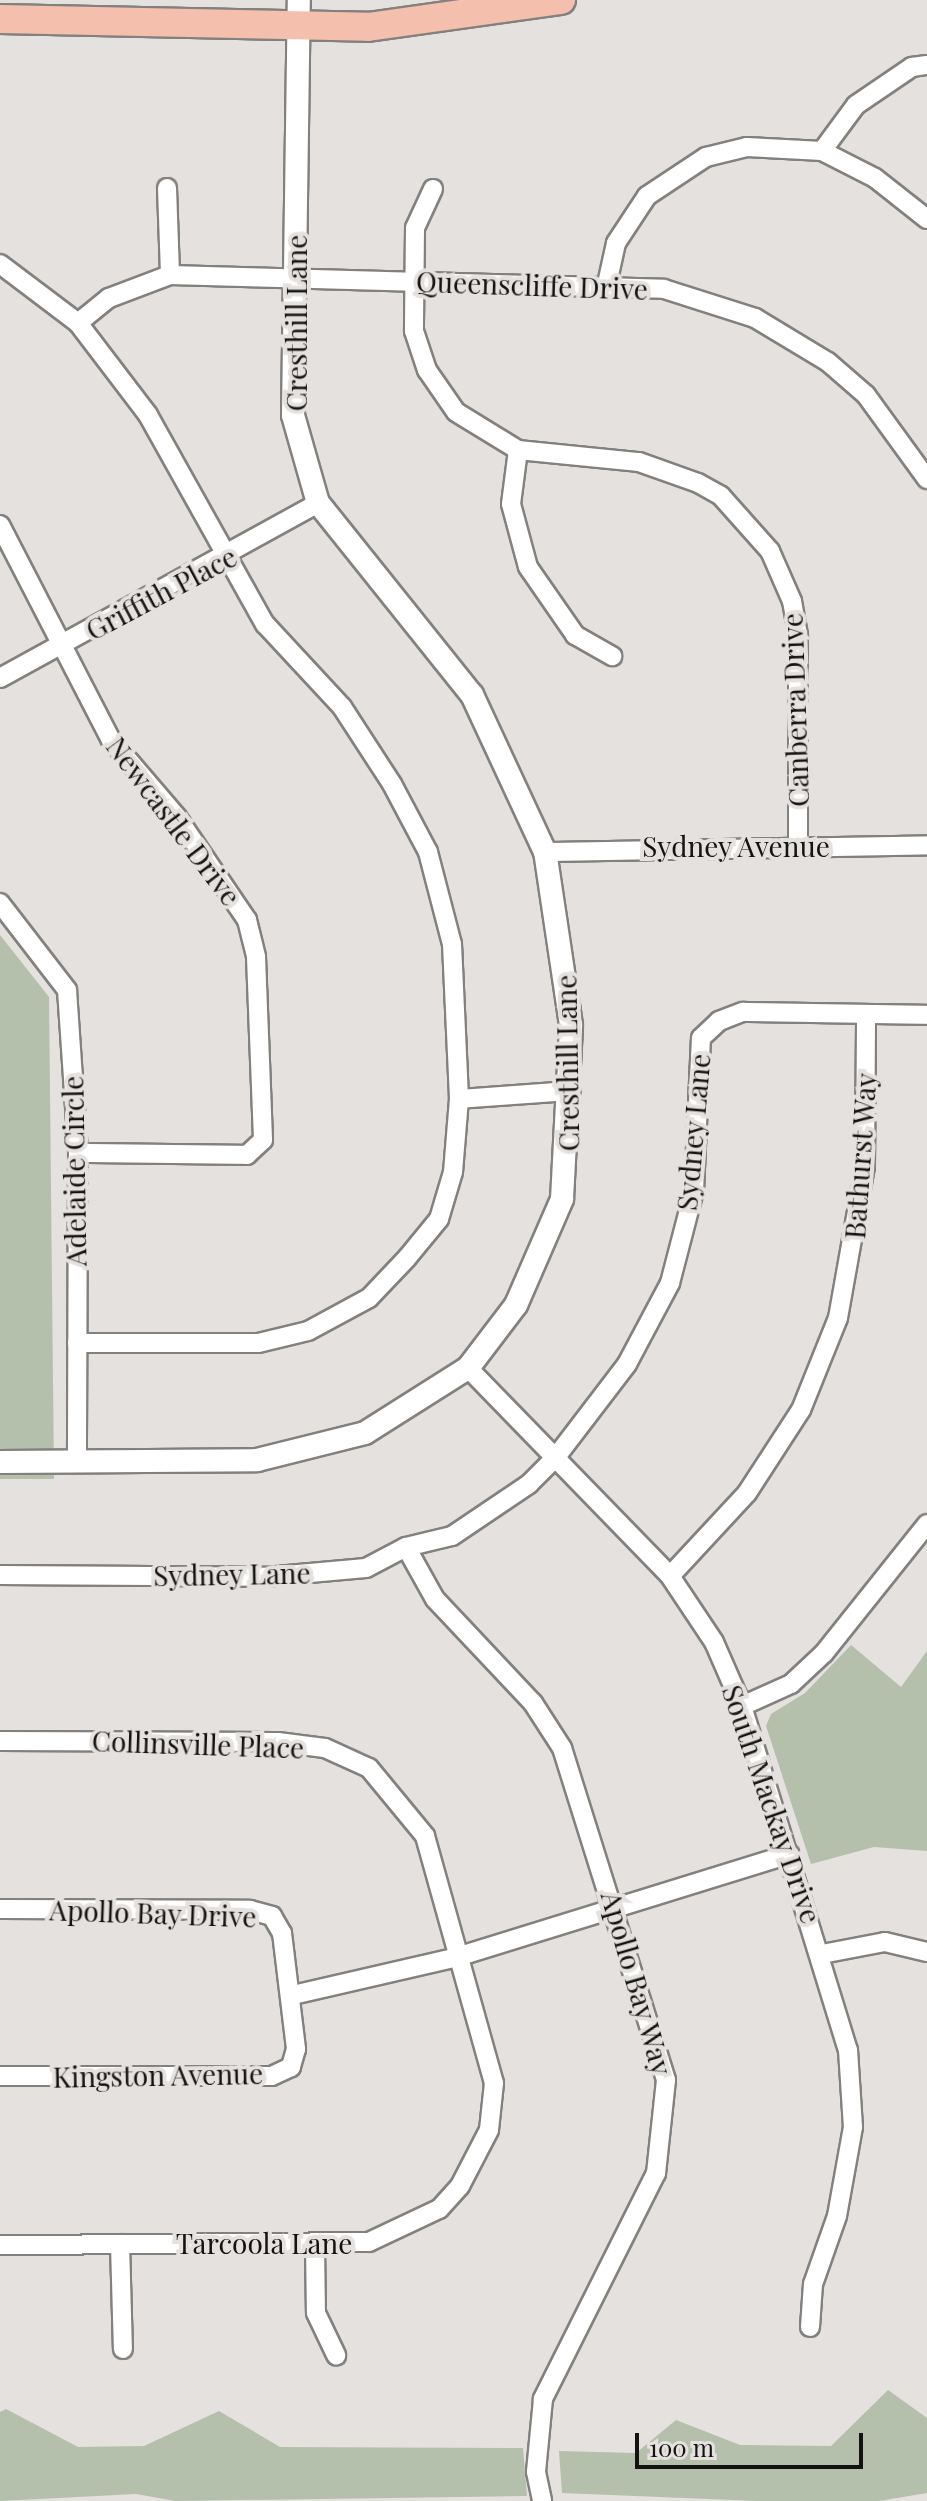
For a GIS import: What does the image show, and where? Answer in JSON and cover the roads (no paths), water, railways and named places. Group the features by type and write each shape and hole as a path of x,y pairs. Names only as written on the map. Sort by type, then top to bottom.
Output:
{"main road":[{"path":"0,19 299,14 368,27 561,0"}],"street":[{"name":"Cresthill Lane","path":"0,1462 257,1460 318,1449 403,1414 468,1368 516,1305 552,1234 568,1164 571,1091 569,979 545,852 472,695 318,503 293,415 299,14"},
{"path":"822,151 856,105 912,67 927,65"},
{"path":"607,284 627,221 679,172 747,147 822,151 875,178 927,219"},
{"path":"167,188 170,275"},
{"name":"Canberra Drive","path":"433,189 415,228 412,280 414,331 440,393 480,432 518,450 667,470 721,496 770,551 792,601 798,636 798,846"},
{"path":"0,264 78,323 148,415 225,560 265,624 342,707 428,852 452,944 459,1099 453,1172 439,1219 350,1312 258,1343 77,1343"},
{"name":"Queenscliffe Drive","path":"78,323 109,298 170,275 607,284 685,294 790,335 866,395 927,479"},
{"path":"518,450 511,504 528,567 575,635 612,656"},
{"name":"Griffith Place","path":"0,678 225,560 318,503"},
{"name":"Newcastle Drive","path":"0,525 111,740 177,817 247,920 256,957 263,1140 247,1155 78,1153"},
{"name":"Sydney Avenue","path":"545,852 927,845"},
{"name":"Adelaide Circle","path":"0,903 67,990 78,1153 77,1462"},
{"name":"Sydney Lane","path":"0,1575 265,1577 366,1568 406,1547 452,1536 529,1484 556,1457 627,1364 670,1283 694,1191 701,1038 719,1021 743,1012 927,1015"},
{"name":"Bathurst Way","path":"670,1576 755,1481 801,1410 838,1318 865,1167 866,1016"},
{"path":"459,1099 571,1091"},
{"name":"South Mackay Drive","path":"468,1368 670,1576 714,1642 742,1706 822,1954 848,2050 853,2127 837,2216 813,2284 810,2327"},
{"path":"742,1706 791,1684 824,1653 927,1524"},
{"name":"Apollo Bay Way","path":"406,1547 435,1599 549,1726 574,1773 664,2067 663,2145 643,2204 543,2399 536,2472 542,2501"},
{"name":"Collinsville Place","path":"0,1741 278,1742 325,1748 369,1768 425,1836 457,1957"},
{"path":"293,1995 457,1957 789,1854"},
{"name":"Apollo Bay Drive","path":"0,1909 250,1910 272,1916 282,1933 293,1995"},
{"path":"822,1954 885,1942 927,1952"},
{"name":"Tarcoola Lane","path":"0,2245 315,2245 369,2242 409,2227 439,2209 477,2159 489,2130 494,2083 457,1957"},
{"name":"Kingston Avenue","path":"0,2076 272,2076 291,2067 296,2049 293,1995"},
{"path":"120,2244 123,2349"},
{"path":"315,2245 316,2313 336,2355"}]}
